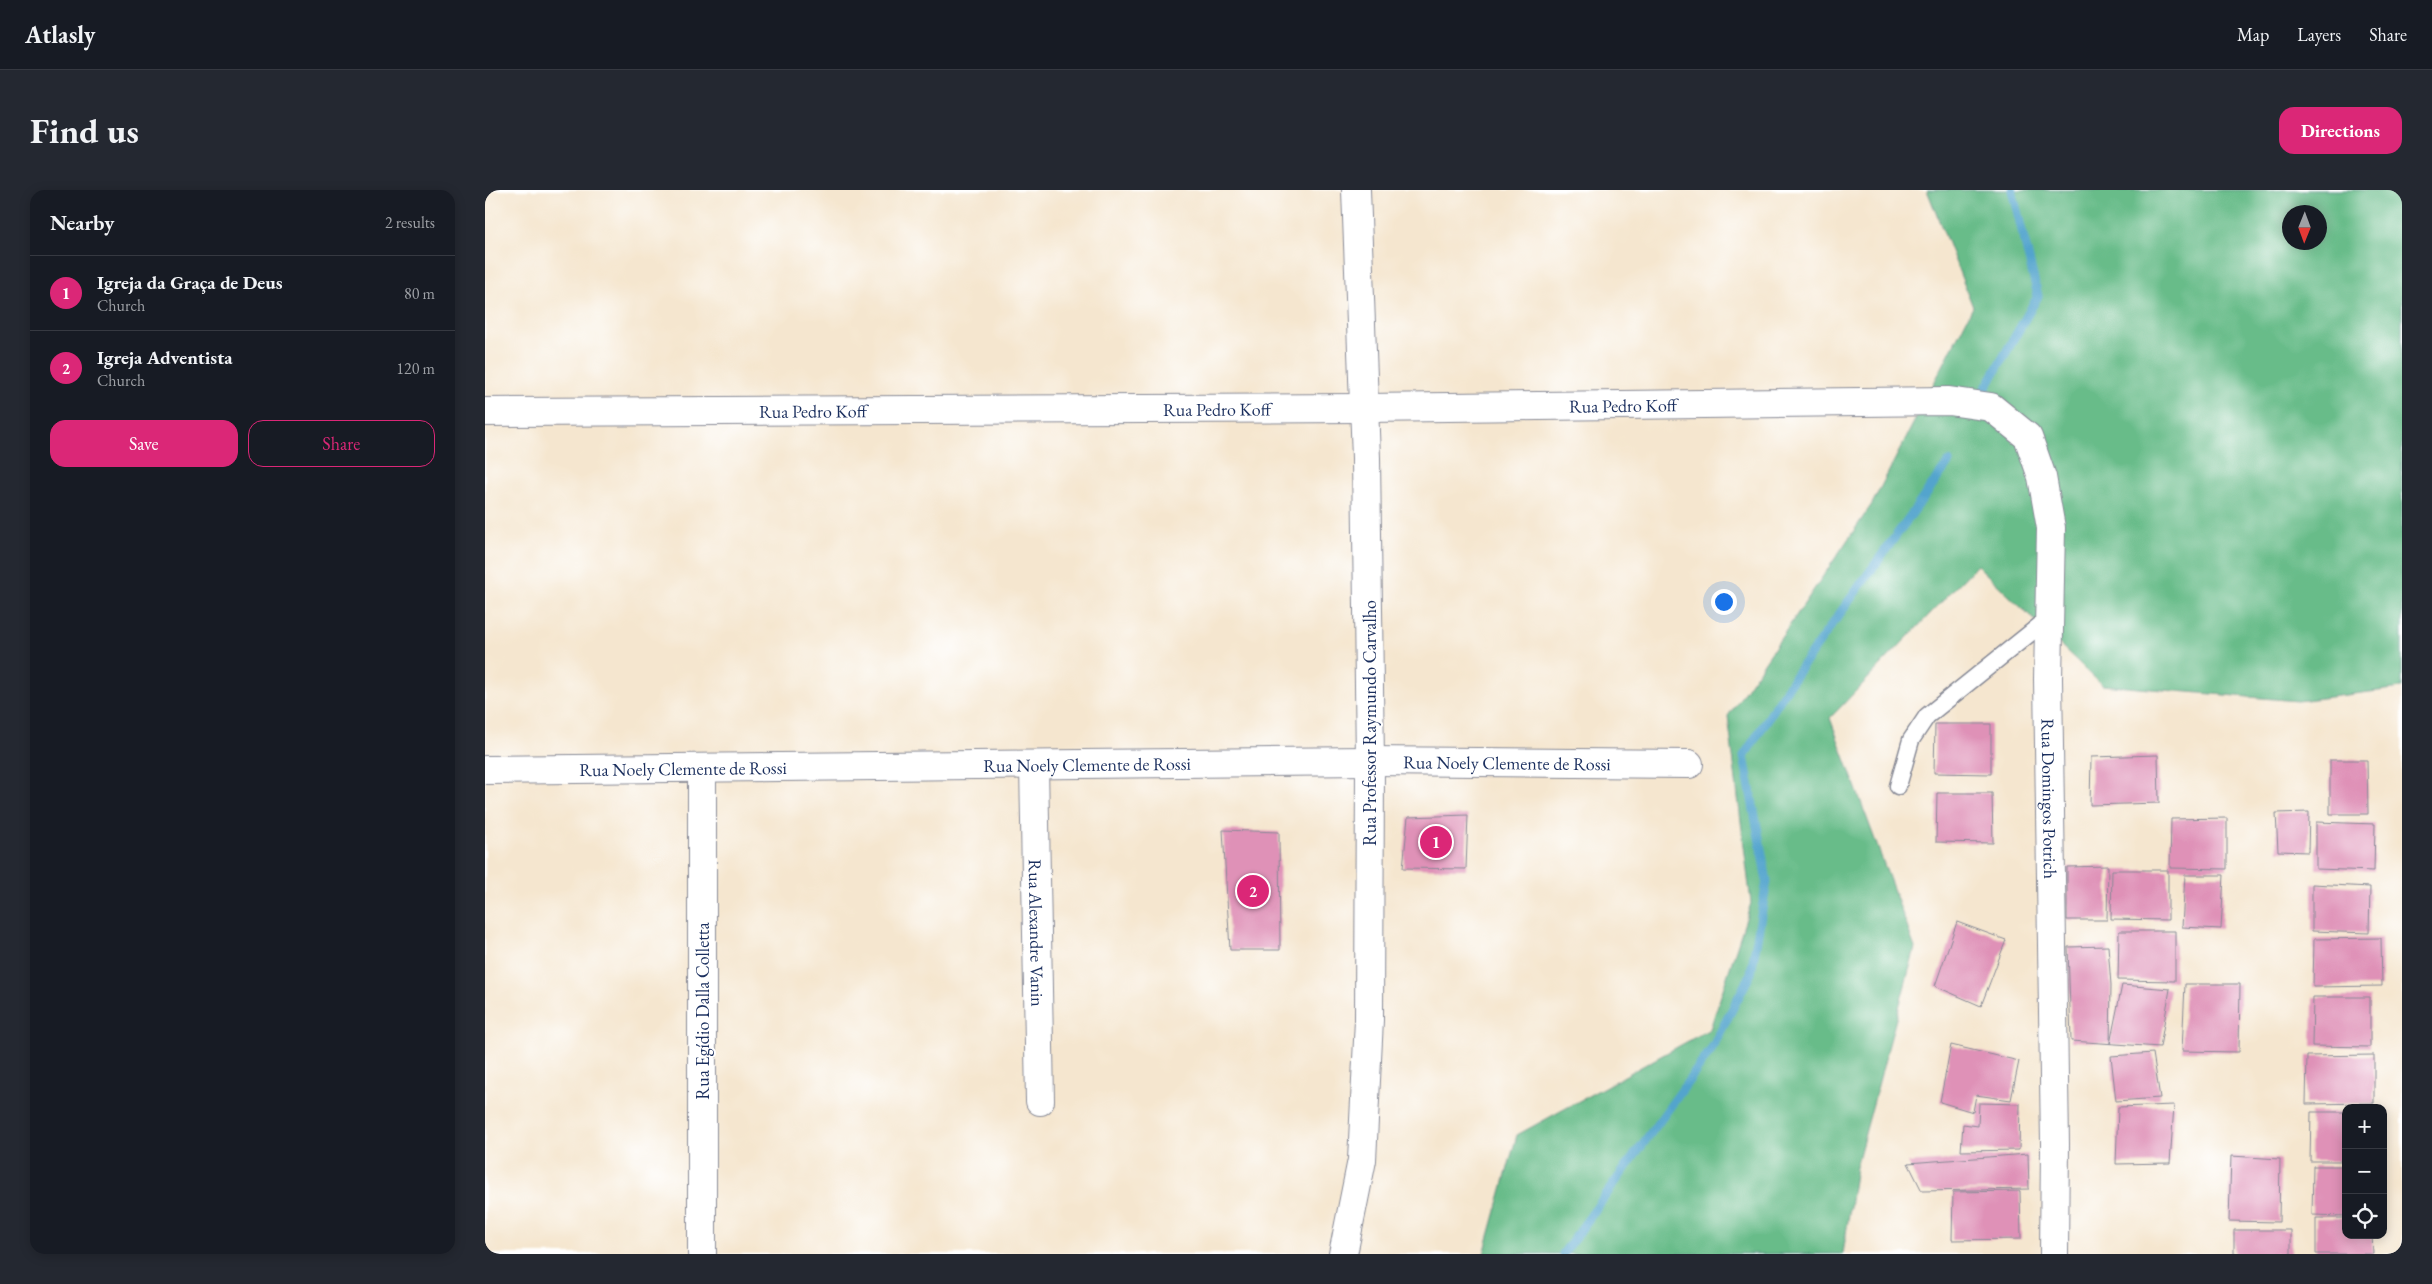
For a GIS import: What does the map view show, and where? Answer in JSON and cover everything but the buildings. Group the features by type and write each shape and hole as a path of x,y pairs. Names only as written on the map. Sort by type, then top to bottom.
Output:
{"street":[{"name":"Rua Professor Raymundo Carvalho","path":"1343,1254 1363,1160 1369,1020 1370,761 1365,408 1356,190"},
{"name":"Rua Pedro Koff","path":"485,412 1365,408 1949,401"},
{"name":"Rua Domingos Potrich","path":"1949,401 1991,407 2028,437 2043,477 2051,528 2048,679 2055,1144 2053,1254"},
{"name":"Rua Noely Clemente de Rossi","path":"485,770 1370,761 1689,764"},
{"name":"Rua Alexandre Vanin","path":"1034,765 1040,1100"},
{"name":"Rua Egídio Dalla Colletta","path":"702,768 702,1254"}],"lane":[{"path":"1897,786 1911,740 1927,716 2049,618"}],"green space":[{"path":"1927,190 2402,190 2402,688 2298,701 2102,685 1977,565 1830,718 1915,948 1856,1167 1843,1254 1484,1254 1517,1135 1710,1029 1751,903 1728,716 1872,504 1973,307"}],"waterway":[{"path":"1983,393 2038,296 2012,190"},
{"path":"1563,1254 1711,1050 1751,973 1767,881 1744,756 1797,673 1949,462"}],"place":[{"name":"Igreja da Graça de Deus","path":"1436,842"},
{"name":"Igreja Adventista","path":"1253,891"}]}
